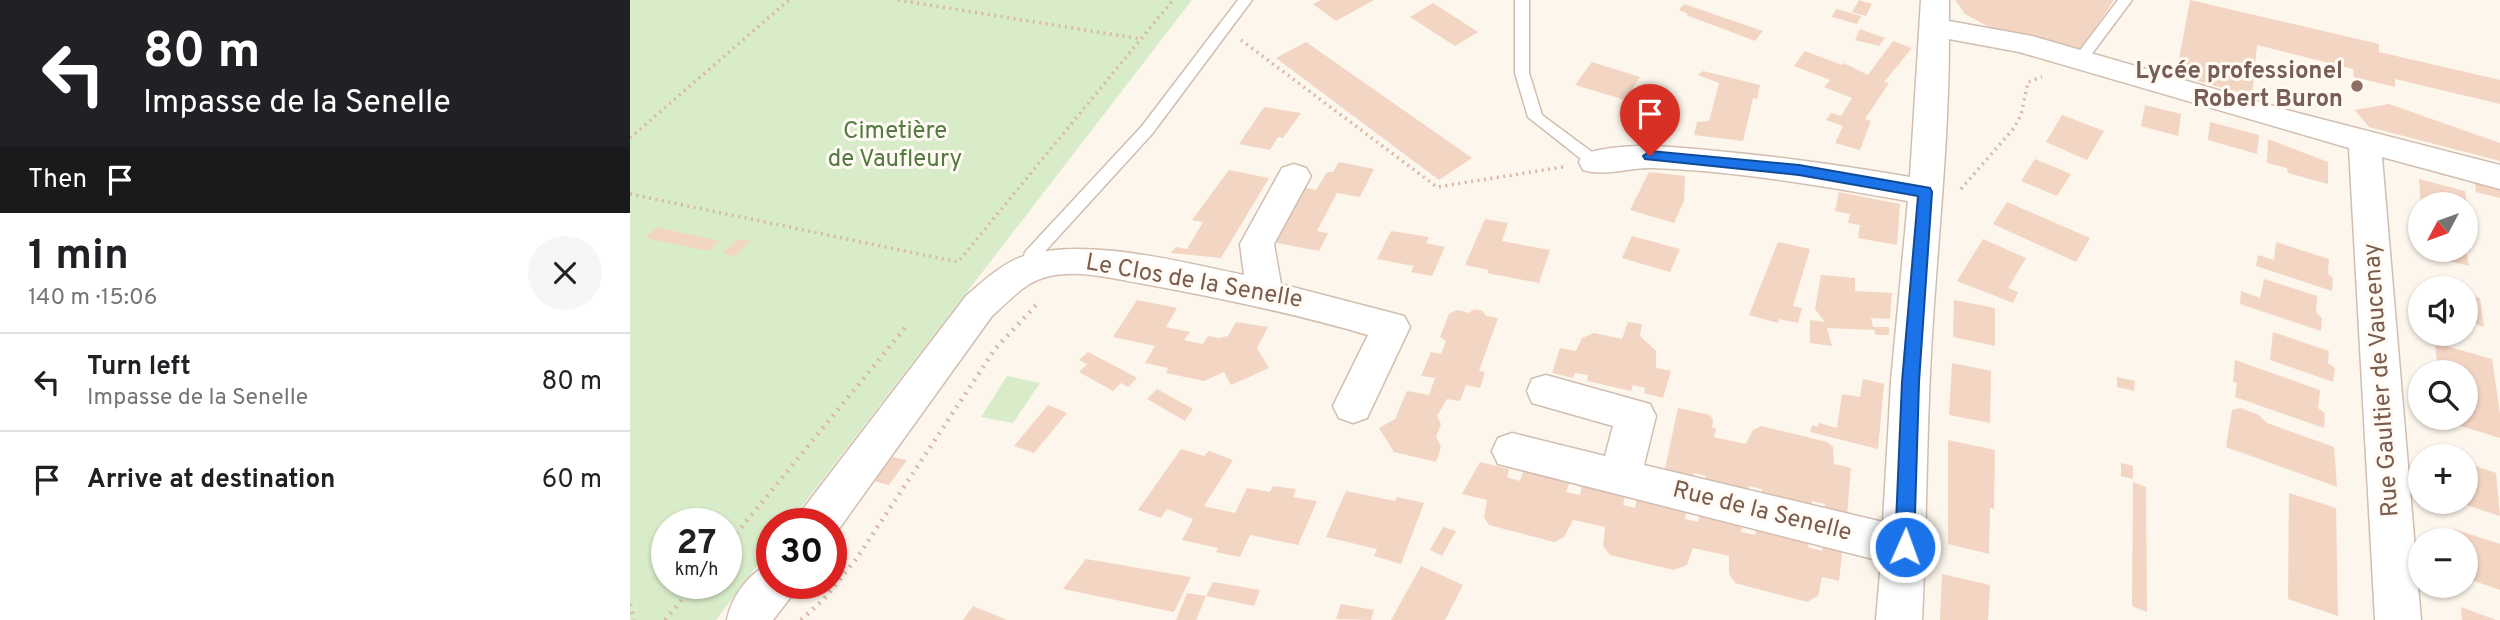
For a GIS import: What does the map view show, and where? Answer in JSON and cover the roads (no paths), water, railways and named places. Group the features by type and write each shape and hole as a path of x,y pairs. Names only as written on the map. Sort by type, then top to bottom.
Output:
{"street":[{"path":"1899,620 1905,547 1910,382 1925,192 1935,13 2080,60 2500,177"},
{"name":"Rue Gaultier de Vaucenay","path":"2365,141 2398,620"},
{"path":"1595,162 1650,156 1799,170 1925,192"},
{"path":"1264,293 1256,244 1294,176"},
{"name":"Le Clos de la Senelle","path":"829,508 979,306 1008,281 1029,270 1076,260 1264,293 1391,327 1353,406"},
{"path":"1546,391 1636,416 1620,477"},
{"name":"Rue de la Senelle","path":"1512,451 1905,547"},
{"path":"750,620 751,613 762,599"}],"lane":[{"path":"1029,270 1031,257 1147,130 1245,0"},
{"path":"1522,0 1522,73 1535,117 1595,162"},
{"path":"2080,60 2125,0"}],"place":[{"name":"Lycée professionel Robert Buron","path":"2357,86"}],"park label":[{"name":"Cimetière de Vaufleury","path":"895,146"}]}
